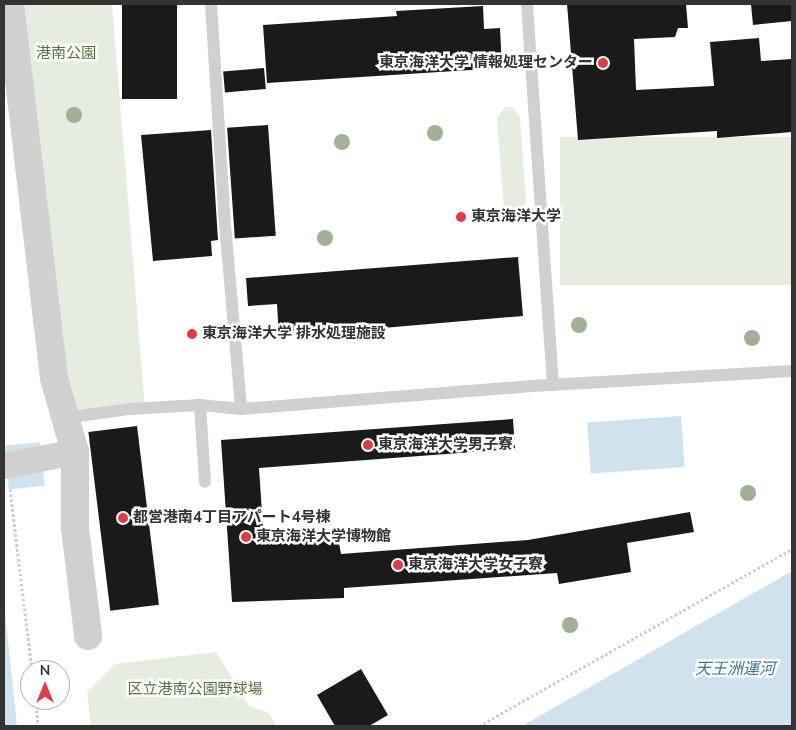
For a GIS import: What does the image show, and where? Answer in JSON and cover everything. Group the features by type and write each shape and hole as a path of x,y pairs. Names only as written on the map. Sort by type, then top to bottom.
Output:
{"street":[{"path":"10,4 54,378 66,418 67,453 88,636"},
{"path":"6,476 67,453"}],"lane":[{"path":"211,4 224,212 241,409"},
{"path":"527,4 553,385"},
{"path":"66,418 130,409 200,405 241,409 553,385 792,371"},
{"path":"200,405 205,482"}],"path":[{"path":"6,476 31,660"},
{"path":"479,726 792,549"},
{"path":"36,710 38,726"}],"green space":[{"name":"港南公園","path":"10,4 112,4 145,409 65,418"},
{"path":"505,107 512,107 520,117 526,201 524,210 517,214 504,210 497,118"},
{"path":"560,137 792,137 792,285 560,285"},
{"name":"区立港南公園野球場","path":"216,652 249,706 269,713 276,726 91,726 87,692 115,664"}],"water":[{"path":"681,416 685,467 591,473 587,423"},
{"path":"40,442 45,486 9,490 4,446"},
{"name":"天王洲運河","path":"792,571 792,726 522,726"},
{"path":"4,603 17,726 4,726"}],"building":[{"path":"122,4 177,4 177,99 122,99"},
{"name":"東京海洋大学 情報処理センター","path":"567,4 686,4 688,28 678,28 675,37 634,39 636,90 714,86 710,42 759,38 761,61 792,59 792,132 717,138 717,131 578,140"},
{"path":"751,4 792,4 792,21 753,25"},
{"path":"483,6 484,29 500,28 502,68 267,83 263,25 397,16 396,11"},
{"path":"264,68 266,89 225,92 223,72"},
{"path":"268,125 276,236 235,239 227,128"},
{"path":"211,130 218,240 211,241 212,256 153,261 141,135"},
{"path":"518,257 523,316 279,337 277,304 248,306 246,278"},
{"path":"513,419 515,449 259,468 264,542 338,538 341,554 528,540 690,512 694,532 627,543 631,572 559,584 557,573 344,588 344,598 232,602 221,440"},
{"name":"都営港南4丁目アパート4号棟","path":"137,426 159,605 110,611 88,432"},
{"path":"361,669 388,715 369,726 335,726 317,695"}],"place":[{"name":"東京海洋大学 情報処理センター","path":"603,63"},
{"name":"東京海洋大学","path":"461,217"},
{"name":"東京海洋大学 排水処理施設","path":"192,334"},
{"name":"東京海洋大学男子寮","path":"368,445"},
{"name":"都営港南4丁目アパート4号棟","path":"123,518"},
{"name":"東京海洋大学博物館","path":"246,537"},
{"name":"東京海洋大学女子寮","path":"398,565"}]}
